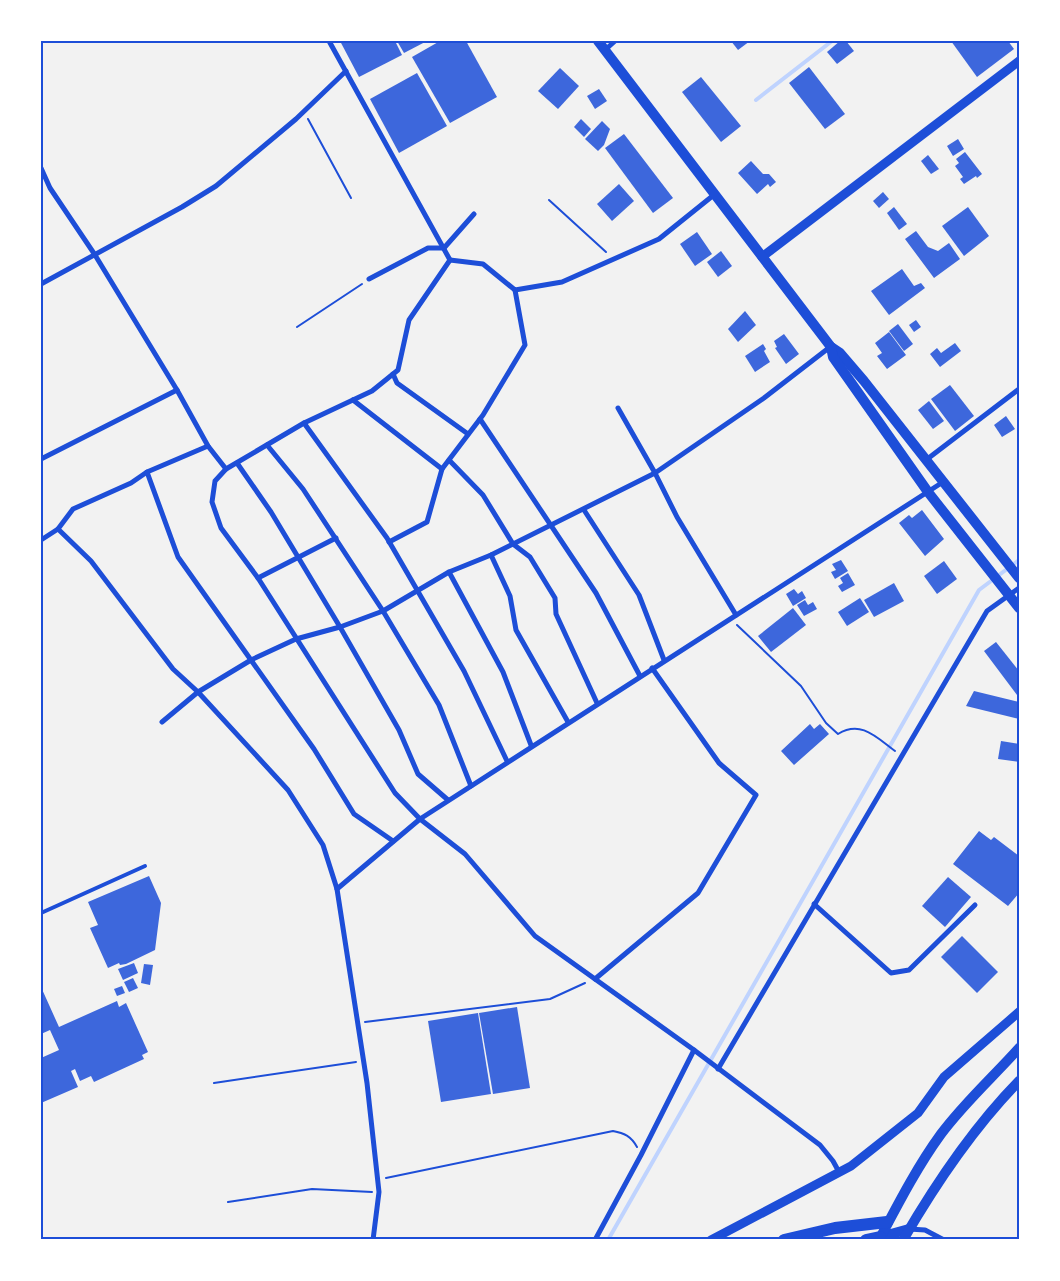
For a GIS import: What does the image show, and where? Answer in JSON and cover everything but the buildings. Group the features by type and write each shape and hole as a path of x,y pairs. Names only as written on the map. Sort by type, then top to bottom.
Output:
{"highway":[{"path":"784,1240 828,1229 887,1222"},
{"path":"866,1240 880,1238"}],"main road":[{"path":"602,45 830,347 834,357 928,492 1019,608"},
{"path":"830,347 840,353 864,381 1019,578"},
{"path":"880,1238 887,1222 941,1134 965,1105 1019,1048"},
{"path":"903,1240 953,1161 990,1113 1019,1081"},
{"path":"887,1222 910,1229"},
{"path":"880,1238 910,1229"}],"street":[{"path":"329,41 450,260"},
{"path":"602,45 616,41"},
{"path":"762,257 1019,61"},
{"path":"41,284 95,256 216,186 304,111 346,71"},
{"path":"41,168 50,188 95,256 177,390 208,446 226,469"},
{"path":"515,290 562,282 659,239 715,194"},
{"path":"368,280 428,248 444,248 474,214"},
{"path":"389,542 427,522 442,468 480,419 525,345 515,290 483,264 450,260"},
{"path":"450,260 409,320 398,370 372,391 304,423 226,469 215,481 212,502 221,528 258,578 395,793 420,819 465,854 535,936 694,1050 820,1146 833,1161 839,1172"},
{"path":"162,722 198,692 251,660 296,639 340,627 383,611 449,572 491,555 655,473 764,398 830,347"},
{"path":"393,374 397,383 418,400 468,434"},
{"path":"926,460 1019,389"},
{"path":"41,459 177,390"},
{"path":"353,400 442,468"},
{"path":"618,408 655,473 677,517 736,615"},
{"path":"480,419 596,592 640,676"},
{"path":"304,423 389,542 464,671 507,761"},
{"path":"266,445 303,489 383,611 439,705 471,786"},
{"path":"41,540 58,529 73,509 131,483 146,472 208,446"},
{"path":"449,460 483,495 513,544 530,557 555,598 556,614 597,703"},
{"path":"237,463 271,512 340,627 399,730 418,774 448,800"},
{"path":"146,472 178,557 314,749 354,814 393,841"},
{"path":"337,889 420,819 448,800 943,482"},
{"path":"584,510 639,595 664,660"},
{"path":"58,529 91,561 173,670 198,692 288,790 323,845 337,889 364,1061 379,1192 373,1240"},
{"path":"258,578 336,538"},
{"path":"491,555 510,596 516,630 568,722"},
{"path":"449,572 504,672 531,746"},
{"path":"718,1070 987,611 1007,593 1019,588"},
{"path":"595,979 698,893 756,795 719,763 652,668"},
{"path":"814,904 890,973 909,970 976,905"},
{"path":"711,1240 851,1166 918,1113 944,1077 1019,1012"},
{"path":"594,1240 642,1156 694,1050"},
{"path":"910,1229 925,1230 944,1240"}],"lane":[{"path":"41,913 145,866"}],"path":[{"path":"304,111 351,198"},
{"path":"549,200 614,259"},
{"path":"298,327 368,280"},
{"path":"730,618 801,686 826,723 838,734 847,729 865,729 887,745"},
{"path":"358,1023 550,999 595,979"},
{"path":"214,1083 364,1061"},
{"path":"378,1180 613,1131 624,1133 632,1139 642,1156"},
{"path":"228,1202 312,1189 379,1192"}],"waterway":[{"path":"756,100 832,41"},
{"path":"608,1240 979,590 1019,560"}]}
